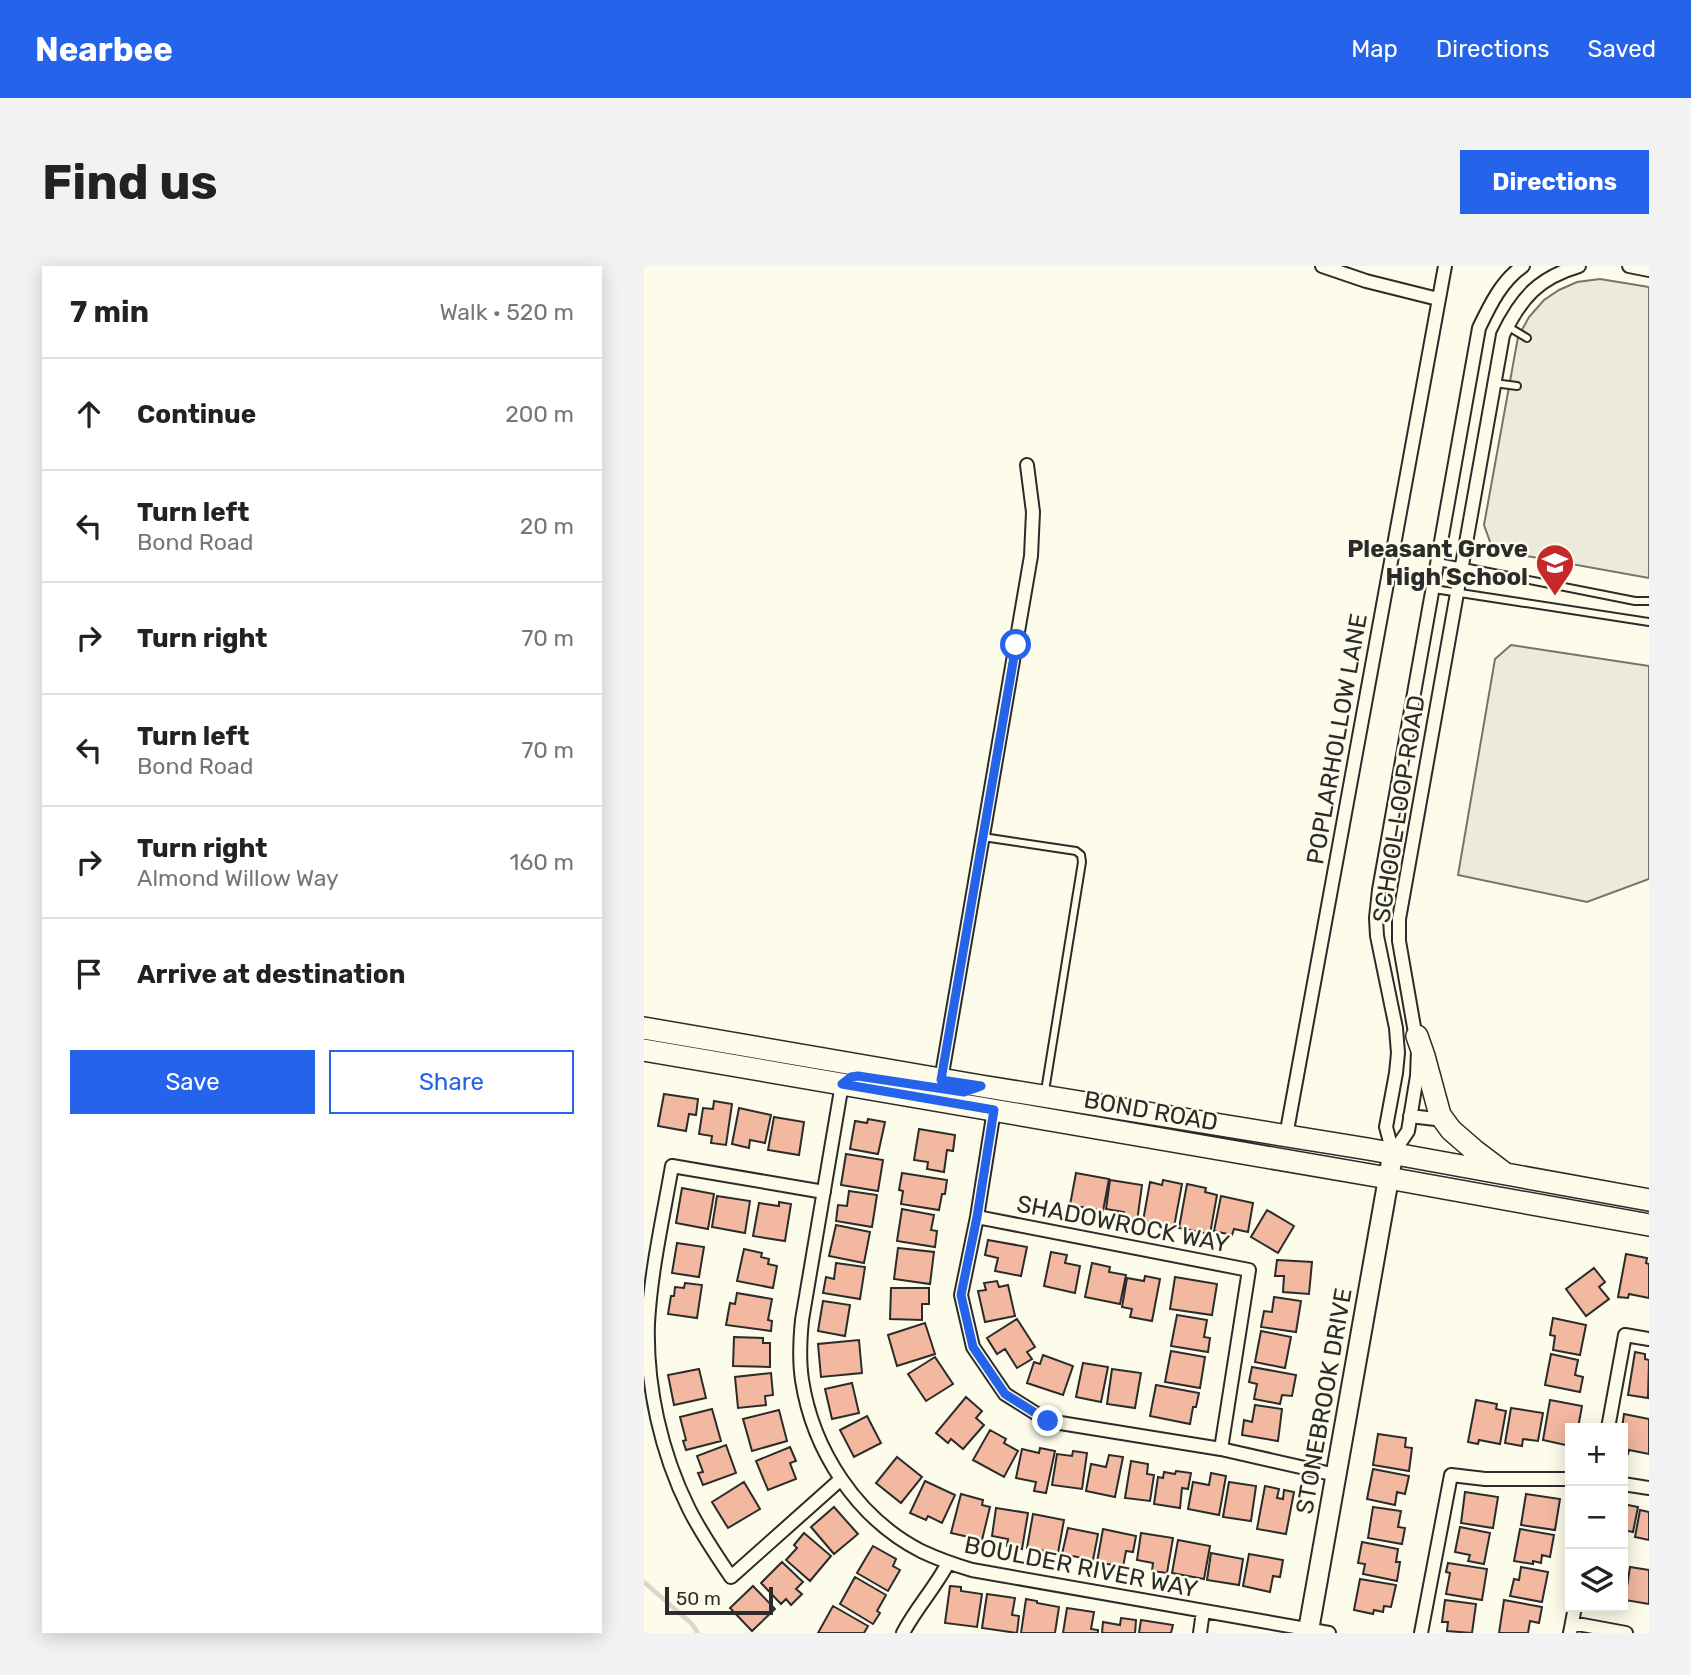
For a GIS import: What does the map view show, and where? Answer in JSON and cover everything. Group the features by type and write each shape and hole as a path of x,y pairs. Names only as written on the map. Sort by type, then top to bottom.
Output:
{"main road":[{"name":"BOND ROAD","path":"644,1028 941,1080 1393,1153 1649,1200"},
{"path":"1417,1036 1440,1115 1451,1130 1508,1175"},
{"name":"BOND ROAD","path":"644,1050 1649,1225"},
{"path":"842,1084 851,1077 858,1076 964,1092 981,1086"}],"street":[{"path":"1322,266 1366,281 1438,299"},
{"name":"POPLARHOLLOW LANE","path":"1286,1136 1445,266"},
{"name":"SCHOOL LOOP ROAD","path":"1393,1153 1386,1127 1398,1053 1396,1028 1377,936 1379,890 1479,328 1493,299 1523,266"},
{"name":"SCHOOL LOOP ROAD","path":"1393,1153 1408,1131 1417,1076 1418,1050 1399,941 1399,919 1503,335 1514,312 1534,289 1559,272 1579,266"},
{"path":"1629,266 1649,270"},
{"path":"941,1080 1031,556 1033,512 1027,465"},
{"name":"BOULDER RIVER WAY","path":"842,1084 802,1320 800,1346 807,1405 814,1428 841,1479 860,1503 890,1530 920,1550 948,1563 990,1574 1329,1633"},
{"path":"994,1110 961,1295 973,1347 1005,1394 1048,1421 1221,1449 1336,1475"},
{"path":"1410,1116 1444,1120"},
{"name":"STONEBROOK DRIVE","path":"1309,1631 1393,1153"},
{"path":"824,1192 672,1166 651,1286 649,1360 660,1429 672,1469 688,1508 731,1577 841,1479"},
{"name":"SHADOWROCK WAY","path":"977,1217 1249,1270 1221,1449"},
{"path":"1609,1423 1625,1335 1649,1339"},
{"path":"1421,1633 1451,1475 1485,1479 1565,1479"},
{"path":"1628,1485 1649,1488"},
{"path":"903,1633 912,1615 948,1563"},
{"path":"1199,1633 1203,1611"},
{"path":"1571,1628 1626,1633"}],"lane":[{"path":"1507,326 1527,338"},
{"path":"1494,383 1517,386"},
{"path":"1438,562 1635,601 1649,601"},
{"path":"1434,589 1649,622"},
{"path":"983,836 1076,851 1081,855 1044,1097"}],"shaded area":[{"path":"1600,279 1649,287 1649,578 1493,550 1484,525 1518,337 1529,317 1544,300 1577,282"},
{"path":"1511,645 1649,666 1649,879 1587,902 1458,875 1495,659"}],"building":[{"path":"664,1094 698,1099 696,1115 689,1114 686,1131 658,1126"},
{"path":"714,1101 732,1104 726,1145 711,1143 712,1136 699,1134 703,1108 713,1109"},
{"path":"739,1108 771,1115 765,1143 750,1140 749,1148 732,1144"},
{"path":"774,1117 804,1122 799,1155 768,1150"},
{"path":"868,1119 885,1122 878,1154 850,1149 855,1121 867,1123"},
{"path":"919,1129 955,1135 953,1151 947,1150 944,1172 927,1169 928,1162 914,1160"},
{"path":"846,1154 883,1160 878,1191 841,1185"},
{"path":"902,1173 947,1180 939,1210 901,1204 903,1191 899,1190"},
{"path":"1076,1173 1109,1179 1103,1211 1070,1205"},
{"path":"1110,1180 1142,1185 1137,1222 1123,1219 1124,1212 1106,1209"},
{"path":"1163,1180 1182,1184 1174,1227 1143,1221 1150,1182 1162,1185"},
{"path":"1187,1184 1206,1188 1205,1192 1217,1195 1210,1234 1179,1228"},
{"path":"682,1188 714,1194 708,1229 676,1223"},
{"path":"849,1191 877,1195 872,1227 836,1221 838,1205 847,1206"},
{"path":"717,1196 750,1201 745,1233 712,1227"},
{"path":"1221,1196 1253,1203 1248,1232 1234,1229 1232,1235 1214,1231"},
{"path":"779,1202 791,1204 785,1241 753,1236 759,1203 779,1206"},
{"path":"902,1209 934,1215 931,1230 937,1231 935,1247 897,1241"},
{"path":"1267,1210 1294,1226 1278,1253 1251,1237"},
{"path":"836,1225 870,1232 864,1263 829,1256"},
{"path":"988,1240 1027,1247 1021,1276 995,1271 998,1258 985,1255"},
{"path":"677,1243 704,1247 699,1277 672,1273"},
{"path":"898,1248 934,1252 930,1284 894,1279"},
{"path":"744,1249 762,1253 761,1257 769,1259 768,1264 777,1266 773,1288 737,1281"},
{"path":"1051,1252 1067,1255 1065,1263 1080,1266 1075,1293 1044,1286"},
{"path":"1626,1254 1647,1258 1649,1298 1629,1294 1628,1298 1618,1297"},
{"path":"1277,1260 1312,1262 1309,1294 1283,1292 1284,1276 1275,1276"},
{"path":"836,1263 865,1267 860,1299 823,1293 826,1277 834,1279"},
{"path":"1092,1263 1110,1267 1109,1272 1126,1275 1120,1304 1085,1297"},
{"path":"1594,1268 1605,1282 1599,1287 1609,1299 1586,1316 1566,1289"},
{"path":"1145,1276 1160,1279 1152,1321 1130,1317 1132,1309 1122,1307 1127,1278 1144,1281"},
{"path":"1175,1277 1217,1284 1212,1315 1170,1309"},
{"path":"997,1281 999,1287 1008,1285 1015,1316 985,1322 978,1291 986,1290 984,1283"},
{"path":"685,1283 702,1285 697,1318 668,1314 675,1287 684,1288"},
{"path":"891,1288 929,1288 929,1304 922,1304 922,1320 890,1319"},
{"path":"737,1293 772,1299 768,1320 772,1321 771,1331 726,1325 730,1303 735,1304"},
{"path":"1274,1297 1301,1301 1296,1332 1261,1327 1264,1311 1272,1312"},
{"path":"823,1301 850,1305 845,1336 818,1331"},
{"path":"1177,1315 1207,1320 1204,1337 1210,1338 1208,1352 1171,1346"},
{"path":"1553,1318 1586,1325 1580,1355 1553,1350 1555,1336 1550,1335"},
{"path":"1017,1319 1035,1347 1027,1352 1032,1359 1017,1368 1005,1349 997,1354 987,1338"},
{"path":"925,1323 935,1354 897,1366 888,1335"},
{"path":"1261,1331 1291,1337 1285,1368 1255,1362"},
{"path":"734,1337 763,1338 763,1343 770,1343 770,1367 733,1366"},
{"path":"859,1340 862,1373 821,1377 818,1344"},
{"path":"1171,1351 1205,1357 1200,1388 1165,1382"},
{"path":"1635,1352 1645,1354 1645,1359 1649,1360 1648,1398 1628,1395"},
{"path":"1551,1354 1578,1360 1575,1375 1583,1377 1580,1392 1545,1385"},
{"path":"1043,1355 1073,1366 1063,1395 1027,1383 1034,1362 1040,1364"},
{"path":"935,1357 953,1384 926,1401 908,1374"},
{"path":"1083,1363 1108,1367 1101,1402 1076,1397"},
{"path":"1252,1367 1296,1375 1292,1396 1282,1395 1280,1404 1254,1399 1257,1384 1249,1382"},
{"path":"699,1369 706,1398 674,1405 668,1375"},
{"path":"1112,1369 1141,1373 1135,1408 1107,1404"},
{"path":"771,1373 773,1395 765,1396 766,1405 738,1408 735,1377"},
{"path":"852,1383 859,1413 832,1419 825,1389"},
{"path":"1156,1385 1199,1393 1190,1424 1150,1416"},
{"path":"966,1397 982,1411 976,1418 984,1425 963,1449 951,1439 948,1443 936,1433"},
{"path":"1476,1400 1497,1404 1496,1409 1506,1411 1500,1444 1479,1440 1478,1444 1468,1442"},
{"path":"1550,1400 1582,1406 1579,1423 1565,1423 1565,1445 1543,1440"},
{"path":"1255,1405 1282,1409 1278,1441 1242,1435 1244,1420 1252,1422"},
{"path":"1511,1408 1543,1413 1538,1441 1523,1439 1522,1446 1505,1443"},
{"path":"712,1409 721,1441 686,1450 680,1417"},
{"path":"779,1410 787,1441 752,1451 743,1419"},
{"path":"1624,1414 1649,1419 1649,1454 1629,1450 1628,1454 1628,1423 1623,1423"},
{"path":"867,1416 881,1443 854,1457 840,1430"},
{"path":"990,1430 1006,1439 1004,1443 1018,1451 1004,1477 973,1460"},
{"path":"1378,1434 1406,1438 1405,1447 1412,1448 1409,1471 1373,1465"},
{"path":"726,1445 736,1473 703,1485 698,1473 703,1472 697,1456"},
{"path":"790,1447 796,1461 790,1463 796,1479 768,1490 756,1461"},
{"path":"1040,1448 1055,1451 1046,1493 1034,1491 1036,1482 1016,1478 1022,1449 1039,1453"},
{"path":"1073,1451 1087,1453 1082,1489 1052,1485 1057,1454 1072,1456"},
{"path":"1109,1455 1123,1457 1115,1497 1086,1491 1091,1464 1106,1467"},
{"path":"897,1457 922,1477 901,1503 876,1483"},
{"path":"1131,1461 1148,1464 1147,1474 1154,1475 1150,1501 1125,1498"},
{"path":"1373,1469 1409,1476 1405,1494 1397,1492 1395,1505 1367,1499"},
{"path":"1176,1471 1191,1473 1188,1489 1182,1488 1180,1508 1154,1504 1158,1477 1163,1478 1164,1472 1175,1474"},
{"path":"1211,1473 1226,1476 1219,1515 1188,1509 1193,1482 1209,1485"},
{"path":"925,1481 955,1495 942,1523 928,1516 926,1520 910,1513"},
{"path":"744,1482 760,1509 728,1528 712,1502"},
{"path":"1229,1482 1256,1486 1251,1521 1223,1517"},
{"path":"1265,1486 1279,1489 1277,1498 1283,1499 1284,1490 1294,1492 1286,1534 1257,1529"},
{"path":"1465,1492 1498,1497 1493,1528 1461,1523"},
{"path":"961,1494 983,1500 982,1505 990,1507 982,1540 951,1533"},
{"path":"1526,1494 1560,1499 1555,1530 1521,1525"},
{"path":"1628,1505 1638,1507 1633,1532 1628,1531"},
{"path":"834,1507 858,1534 834,1554 811,1527"},
{"path":"1373,1507 1401,1511 1398,1527 1405,1528 1402,1544 1368,1538"},
{"path":"996,1508 1028,1513 1022,1549 1007,1546 1008,1539 992,1536"},
{"path":"1640,1510 1649,1512 1649,1540 1635,1537"},
{"path":"1033,1514 1064,1520 1058,1553 1027,1548"},
{"path":"1460,1527 1490,1533 1484,1564 1468,1561 1470,1555 1455,1552"},
{"path":"1068,1528 1098,1534 1093,1560 1062,1554"},
{"path":"1103,1529 1136,1536 1133,1552 1126,1551 1123,1567 1097,1562"},
{"path":"1520,1529 1554,1535 1550,1557 1542,1555 1541,1563 1533,1561 1533,1564 1514,1561"},
{"path":"804,1533 831,1556 810,1581 786,1560 797,1548 794,1545"},
{"path":"1141,1533 1173,1538 1167,1573 1152,1571 1153,1563 1137,1560"},
{"path":"1178,1540 1210,1546 1204,1579 1172,1573"},
{"path":"1362,1542 1398,1549 1396,1562 1400,1562 1397,1581 1363,1574 1365,1564 1358,1563"},
{"path":"873,1546 896,1559 893,1566 900,1570 888,1591 857,1573"},
{"path":"1211,1553 1243,1559 1239,1585 1207,1580"},
{"path":"1249,1554 1283,1560 1280,1577 1273,1576 1270,1592 1243,1586"},
{"path":"782,1562 803,1582 796,1589 802,1594 791,1605 786,1599 781,1604 761,1583"},
{"path":"1448,1563 1487,1569 1482,1600 1446,1594 1450,1573 1446,1572"},
{"path":"1521,1567 1548,1572 1542,1602 1510,1596 1514,1579 1519,1580"},
{"path":"1630,1567 1649,1570 1649,1604 1628,1600"},
{"path":"855,1577 886,1595 873,1624 840,1604"},
{"path":"1360,1579 1396,1585 1391,1607 1384,1606 1383,1612 1374,1610 1373,1614 1354,1610"},
{"path":"753,1586 775,1609 752,1631 730,1608"},
{"path":"950,1586 961,1587 961,1591 982,1594 977,1627 945,1623"},
{"path":"987,1594 1015,1598 1012,1615 1019,1616 1017,1633 982,1628"},
{"path":"1026,1599 1059,1607 1055,1633 1021,1633"},
{"path":"1445,1600 1476,1604 1472,1633 1447,1631 1448,1622 1442,1622"},
{"path":"1504,1600 1542,1607 1539,1623 1530,1621 1528,1633 1499,1633"},
{"path":"833,1606 868,1626 864,1633 818,1633"},
{"path":"1067,1608 1094,1612 1091,1629 1098,1630 1098,1633 1063,1633"},
{"path":"1121,1618 1136,1620 1135,1633 1102,1633 1103,1622 1120,1625"},
{"path":"1141,1620 1173,1625 1171,1633 1139,1633"}],"waterway":[{"path":"644,1582 692,1624 698,1633"}],"place":[{"name":"Pleasant Grove High School","path":"1555,597"}],"route":[{"path":"1016,645 941,1080 981,1086 964,1092 858,1076 846,1079 842,1084 994,1110 961,1295 973,1347 1005,1394 1048,1421"}]}
